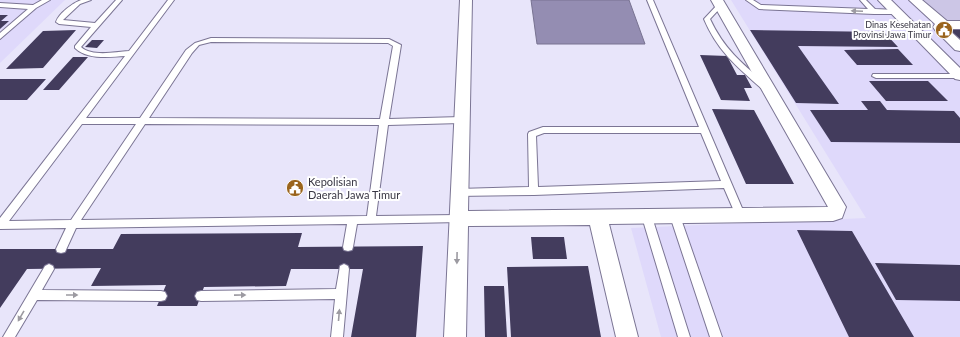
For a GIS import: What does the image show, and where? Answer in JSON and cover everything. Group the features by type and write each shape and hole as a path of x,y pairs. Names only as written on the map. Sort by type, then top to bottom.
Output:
{"street":[{"path":"455,337 458,193 466,0"},
{"path":"884,0 960,76"},
{"path":"915,0 944,25"},
{"path":"458,219 833,214 838,209 718,3"},
{"path":"960,25 944,25 939,27 960,47"},
{"path":"598,217 627,337"}],"lane":[{"path":"0,37 34,7 47,0"},
{"path":"88,0 78,3 60,19 59,22 95,25"},
{"path":"119,0 95,25 77,47 79,50 93,54 130,54"},
{"path":"1,224 171,0"},
{"path":"650,0 740,215"},
{"path":"750,0 755,6 760,7 896,12"},
{"path":"863,0 874,12"},
{"path":"718,3 707,19 713,36 725,53 770,91"},
{"path":"0,5 34,7"},
{"path":"61,249 74,223 193,47 203,42 220,40 392,41 397,47 384,122 371,220"},
{"path":"876,76 960,76"},
{"path":"80,121 384,122 461,120"},
{"path":"534,191 532,134 536,132 543,130 704,130"},
{"path":"458,193 727,184"},
{"path":"647,216 684,337"},
{"path":"675,216 716,337"},
{"path":"1,224 458,219"},
{"path":"348,247 353,220"},
{"path":"9,337 49,269"},
{"path":"337,337 344,269"},
{"path":"201,296 341,294"},
{"path":"33,295 161,296"}],"shaded area":[{"path":"0,0 65,0 0,63"},
{"path":"531,0 629,0 645,44 537,44"},
{"path":"731,0 960,0 960,337 661,337 631,228 866,218"},
{"path":"920,0 960,0 960,23 946,23"}],"building":[{"path":"0,15 8,15 1,21 9,21 0,29"},
{"path":"945,26 960,26 960,39"},
{"path":"76,30 43,68 6,69 43,31"},
{"path":"750,30 884,32 898,47 798,46 839,104 796,103"},
{"path":"92,40 104,40 97,48 85,47"},
{"path":"898,49 913,65 857,65 844,50"},
{"path":"700,55 727,56 737,75 745,75 752,88 744,88 750,101 721,100"},
{"path":"73,57 88,57 59,90 43,90"},
{"path":"0,79 46,79 27,100 0,100"},
{"path":"869,81 928,81 948,101 886,101"},
{"path":"861,101 880,101 887,110 954,111 960,118 960,143 831,142 810,110 868,110"},
{"path":"712,109 754,110 794,184 746,184"},
{"path":"797,230 852,231 914,337 849,337"},
{"path":"302,233 298,247 423,246 416,337 351,337 363,269 291,269 286,286 204,287 197,306 157,306 166,285 91,286 101,268 27,269 0,308 0,249 113,249 121,234"},
{"path":"531,237 564,237 567,259 533,259"},
{"path":"875,263 960,265 960,301 896,300"},
{"path":"588,266 601,337 511,337 507,267"},
{"path":"484,286 504,286 507,337 485,337"}],"place":[{"name":"Dinas Kesehatan Provinsi Jawa Timur","path":"944,30"},
{"name":"Kepolisian Daerah Jawa Timur","path":"295,188"}]}
